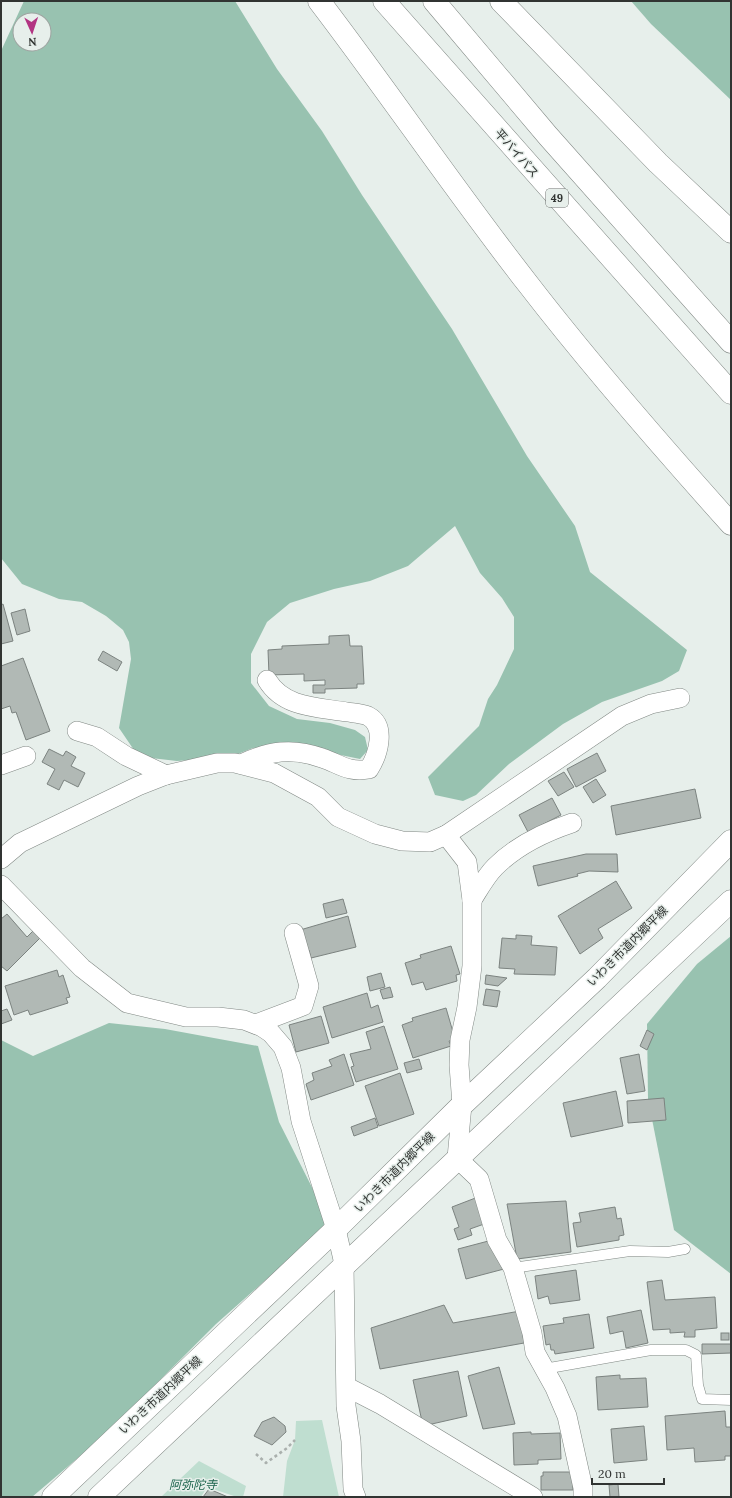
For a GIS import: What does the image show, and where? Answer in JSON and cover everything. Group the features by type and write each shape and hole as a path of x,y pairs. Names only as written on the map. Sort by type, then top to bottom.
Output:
{"main road":[{"path":"319,1 433,159 528,284 629,410 731,524"},
{"name":"平バイパス","path":"384,1 731,393"},
{"path":"434,1 548,136 731,342"},
{"path":"501,1 658,163 731,232"},
{"name":"いわき市道内郷平線","path":"52,1497 336,1229 462,1105 597,978 731,841"},
{"path":"99,1497 344,1264 731,901"}],"street":[{"path":"241,764 261,755 274,752 300,752 320,757 348,770 358,771 369,769 375,757 379,734 377,726 368,716 297,703 274,690 267,680"},
{"path":"1,859 26,840 138,786 166,775 217,763 241,764 274,773 318,797 338,817 375,834 402,842 430,842 446,835 622,716 651,704 680,698"},
{"path":"77,730 97,737 126,756 166,775"},
{"path":"1,765 26,756"},
{"path":"472,900 494,868 510,854 525,844 572,823"},
{"path":"446,835 467,862 472,900 472,966 467,1007 460,1040 459,1065 462,1105 457,1158 479,1179 497,1240 513,1268 532,1333 535,1352 567,1416 583,1488 583,1497"},
{"path":"1,885 82,968 127,1003 186,1017 231,1018 244,1020 256,1024 271,1033 283,1047 290,1068 301,1121 336,1229 344,1264 347,1387 346,1406 351,1442 353,1489 356,1497"},
{"path":"256,1024 303,1006 309,986 294,933"},
{"path":"347,1387 380,1404 533,1497"}],"lane":[{"path":"513,1268 630,1251 668,1252 685,1250"},
{"path":"544,1369 651,1350 686,1350 696,1355 698,1385 702,1399 731,1400"}],"path":[{"path":"256,1454 266,1463 287,1448 295,1440"}],"green space":[{"path":"24,1 235,1 277,69 322,131 362,195 452,329 527,456 575,526 590,572 687,650 679,671 662,681 602,702 563,724 509,764 476,795 463,801 435,795 428,777 479,726 488,699 497,685 514,649 514,617 502,598 480,573 455,526 408,566 370,581 334,589 290,603 267,622 251,654 251,683 269,706 297,719 330,723 355,730 365,737 368,750 360,759 297,746 253,748 230,757 177,761 151,758 134,750 119,728 131,659 129,642 123,630 106,616 82,602 59,599 22,584 1,558 1,51 12,27 12,52 52,52 52,12 19,12"},
{"path":"631,1 731,1 731,100 651,24"},
{"path":"731,936 731,1274 674,1230 648,1099 647,1024 697,964"},
{"path":"109,1023 165,1029 258,1046 279,1122 330,1223 216,1324 106,1434 32,1497 1,1497 1,1040 33,1056"},
{"path":"322,1420 339,1497 283,1497 287,1461 295,1440 296,1421"},
{"name":"阿弥陀寺","path":"199,1461 246,1486 243,1497 237,1497 207,1487 201,1497 161,1497"}],"building":[{"path":"3,604 13,641 1,644 1,605"},
{"path":"25,609 30,631 17,635 11,613"},
{"path":"349,635 350,646 362,646 364,684 357,684 357,688 325,689 325,693 313,693 313,685 325,685 325,680 304,681 304,674 269,675 268,650 282,649 282,646 329,644 329,636"},
{"path":"103,651 122,662 117,671 98,660"},
{"path":"23,658 50,731 26,740 16,712 12,713 10,706 1,709 1,666"},
{"path":"49,749 63,756 66,751 76,757 71,766 85,773 78,787 64,780 59,790 47,784 55,769 42,762"},
{"path":"597,753 606,771 576,787 567,769"},
{"path":"564,772 574,787 558,796 548,781"},
{"path":"596,779 606,795 593,803 583,787"},
{"path":"695,789 701,818 616,835 611,806"},
{"path":"552,798 561,815 528,832 519,815"},
{"path":"586,854 617,854 618,872 589,871 577,874 578,876 538,886 533,866"},
{"path":"616,881 632,908 598,929 603,938 580,954 558,916"},
{"path":"343,899 347,913 326,918 323,904"},
{"path":"7,914 27,937 37,927 44,934 7,971 1,966 1,919"},
{"path":"348,916 356,947 311,958 309,950 305,951 300,930"},
{"path":"516,935 532,936 531,945 557,947 555,975 514,974 515,969 499,968 502,938 516,939"},
{"path":"451,946 460,974 456,975 457,981 426,990 423,982 412,985 405,963 421,958 420,955"},
{"path":"57,970 59,977 63,975 70,997 66,998 68,1003 30,1015 28,1010 14,1015 5,986"},
{"path":"381,973 385,987 370,991 367,977"},
{"path":"486,975 507,978 498,986 485,984"},
{"path":"390,987 393,997 383,999 380,990"},
{"path":"486,989 500,991 497,1007 483,1005"},
{"path":"367,993 371,1008 378,1005 383,1022 332,1038 323,1007"},
{"path":"446,1008 455,1039 449,1041 451,1046 413,1058 402,1025 413,1021 412,1018"},
{"path":"7,1009 12,1020 1,1024 1,1011"},
{"path":"321,1016 329,1043 296,1052 289,1025"},
{"path":"384,1026 398,1069 356,1082 351,1067 354,1066 350,1054 371,1049 366,1032"},
{"path":"647,1030 654,1034 647,1050 640,1046"},
{"path":"344,1054 354,1085 311,1100 306,1084 314,1080 312,1073 332,1066 329,1060"},
{"path":"639,1054 645,1091 627,1094 620,1058"},
{"path":"419,1059 422,1069 407,1073 404,1063"},
{"path":"400,1073 414,1114 379,1126 365,1086"},
{"path":"616,1091 623,1126 571,1137 563,1103"},
{"path":"664,1098 666,1120 628,1123 627,1101"},
{"path":"375,1118 378,1127 354,1136 351,1127"},
{"path":"478,1197 487,1223 470,1229 472,1235 458,1240 454,1229 459,1227 452,1207"},
{"path":"566,1201 571,1252 517,1259 507,1204"},
{"path":"615,1207 617,1219 621,1218 624,1235 619,1236 619,1240 577,1247 573,1223 581,1222 579,1213"},
{"path":"496,1239 504,1269 466,1279 458,1249"},
{"path":"576,1270 580,1300 550,1304 548,1296 538,1299 535,1276"},
{"path":"662,1280 665,1300 715,1297 717,1328 695,1330 695,1337 684,1337 685,1332 670,1333 670,1329 653,1330 647,1282"},
{"path":"444,1305 453,1323 520,1311 524,1343 380,1369 371,1328"},
{"path":"641,1310 648,1343 626,1348 623,1331 610,1334 607,1317"},
{"path":"589,1314 594,1348 555,1354 554,1350 551,1350 550,1344 546,1345 543,1326 564,1323 563,1318"},
{"path":"721,1333 729,1333 729,1340 721,1340"},
{"path":"702,1344 731,1344 731,1353 702,1354"},
{"path":"499,1367 515,1424 483,1429 468,1376"},
{"path":"458,1371 467,1416 423,1426 413,1380"},
{"path":"620,1375 620,1379 646,1378 648,1407 598,1410 596,1377"},
{"path":"725,1411 726,1427 731,1427 731,1456 725,1456 725,1460 695,1462 694,1448 667,1450 665,1416"},
{"path":"274,1417 285,1426 286,1432 272,1445 254,1436 262,1422"},
{"path":"644,1426 647,1460 614,1463 611,1429"},
{"path":"531,1432 531,1434 560,1433 561,1459 538,1460 538,1464 514,1465 513,1433"},
{"path":"543,1472 573,1472 573,1490 541,1490 541,1476 543,1476"},
{"path":"618,1484 619,1497 610,1497 609,1485"},
{"name":"阿弥陀寺","path":"209,1489 228,1497 203,1497"}]}
